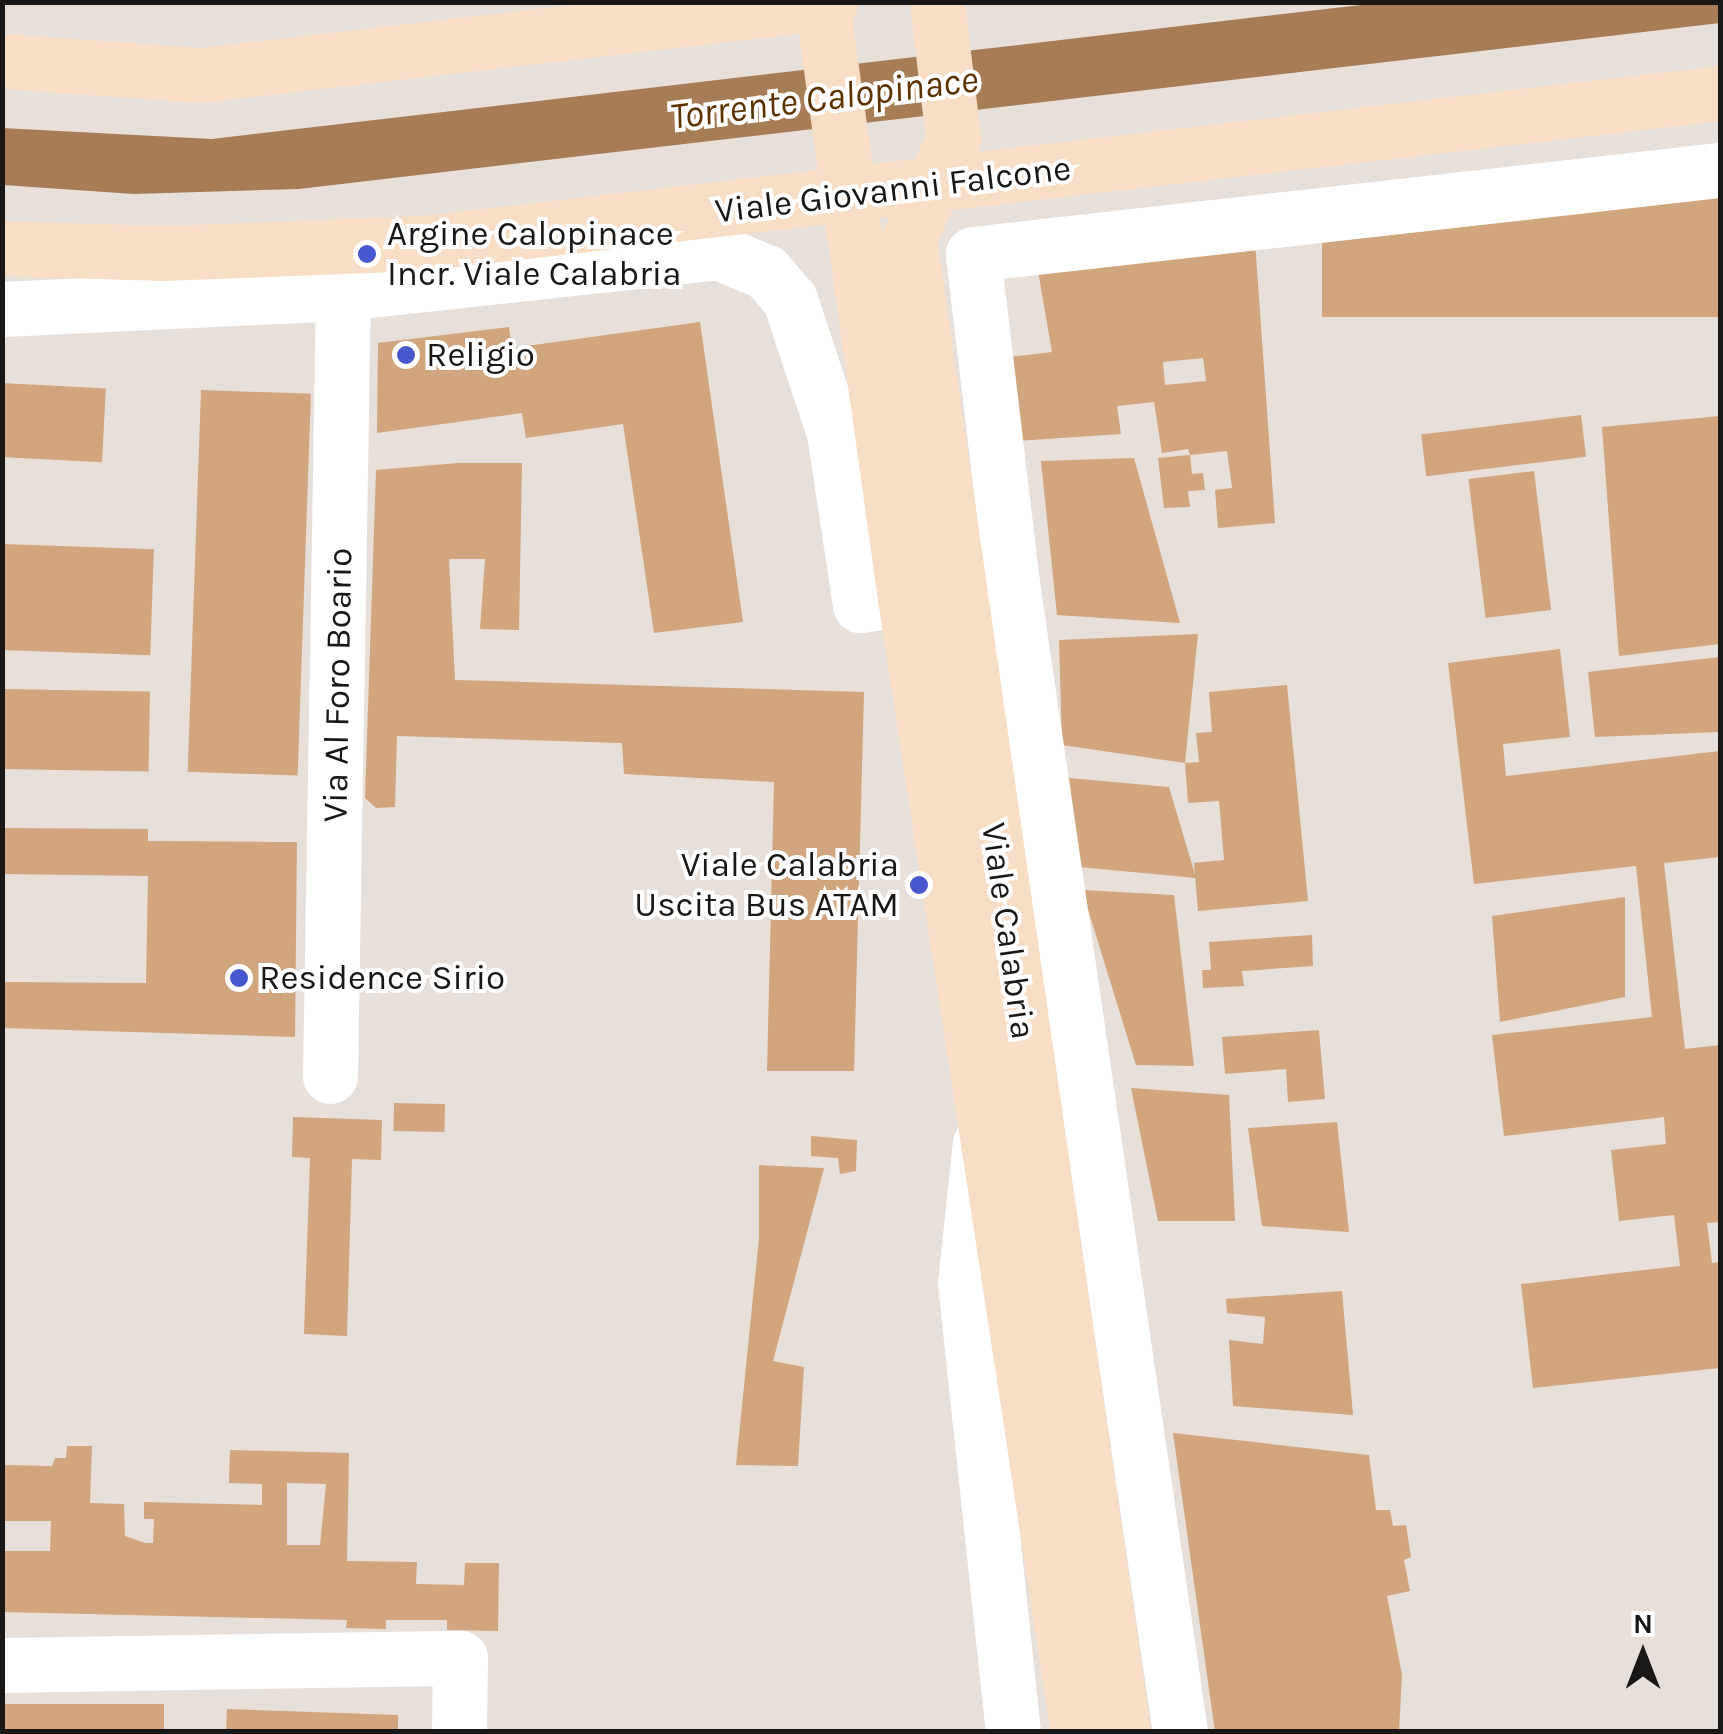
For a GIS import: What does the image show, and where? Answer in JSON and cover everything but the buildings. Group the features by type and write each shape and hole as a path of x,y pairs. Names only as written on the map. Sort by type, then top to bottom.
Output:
{"main road":[{"path":"2,61 200,75 826,14"},
{"name":"Viale Calabria","path":"826,14 905,598 1078,1732"},
{"path":"938,14 944,162"},
{"name":"Viale Giovanni Falcone","path":"2,248 162,253 422,243 944,162 1720,93"},
{"name":"Viale Calabria","path":"944,162 909,238 1123,1732"}],"street":[{"name":"Viale Calabria","path":"1180,1732 1012,582 973,254 1720,170"},
{"path":"2,308 343,294 718,252 766,272 790,300 834,434 860,605 1012,582"},
{"name":"Via Al Foro Boario","path":"330,1076 343,294"},
{"name":"Viale Calabria","path":"983,1116 965,1283 1013,1732"},
{"path":"2,1665 460,1658 458,1732"}],"water":[{"name":"Torrente Calopinace","path":"1378,3 1720,3 1720,23 299,189 134,194 3,185 2,128 212,139"}],"place":[{"name":"Argine Calopinace Incr. Viale Calabria","path":"367,254"},
{"name":"Religio","path":"406,355"},
{"name":"Viale Calabria Uscita Bus ATAM","path":"919,885"},
{"name":"Residence Sirio","path":"239,978"}]}
